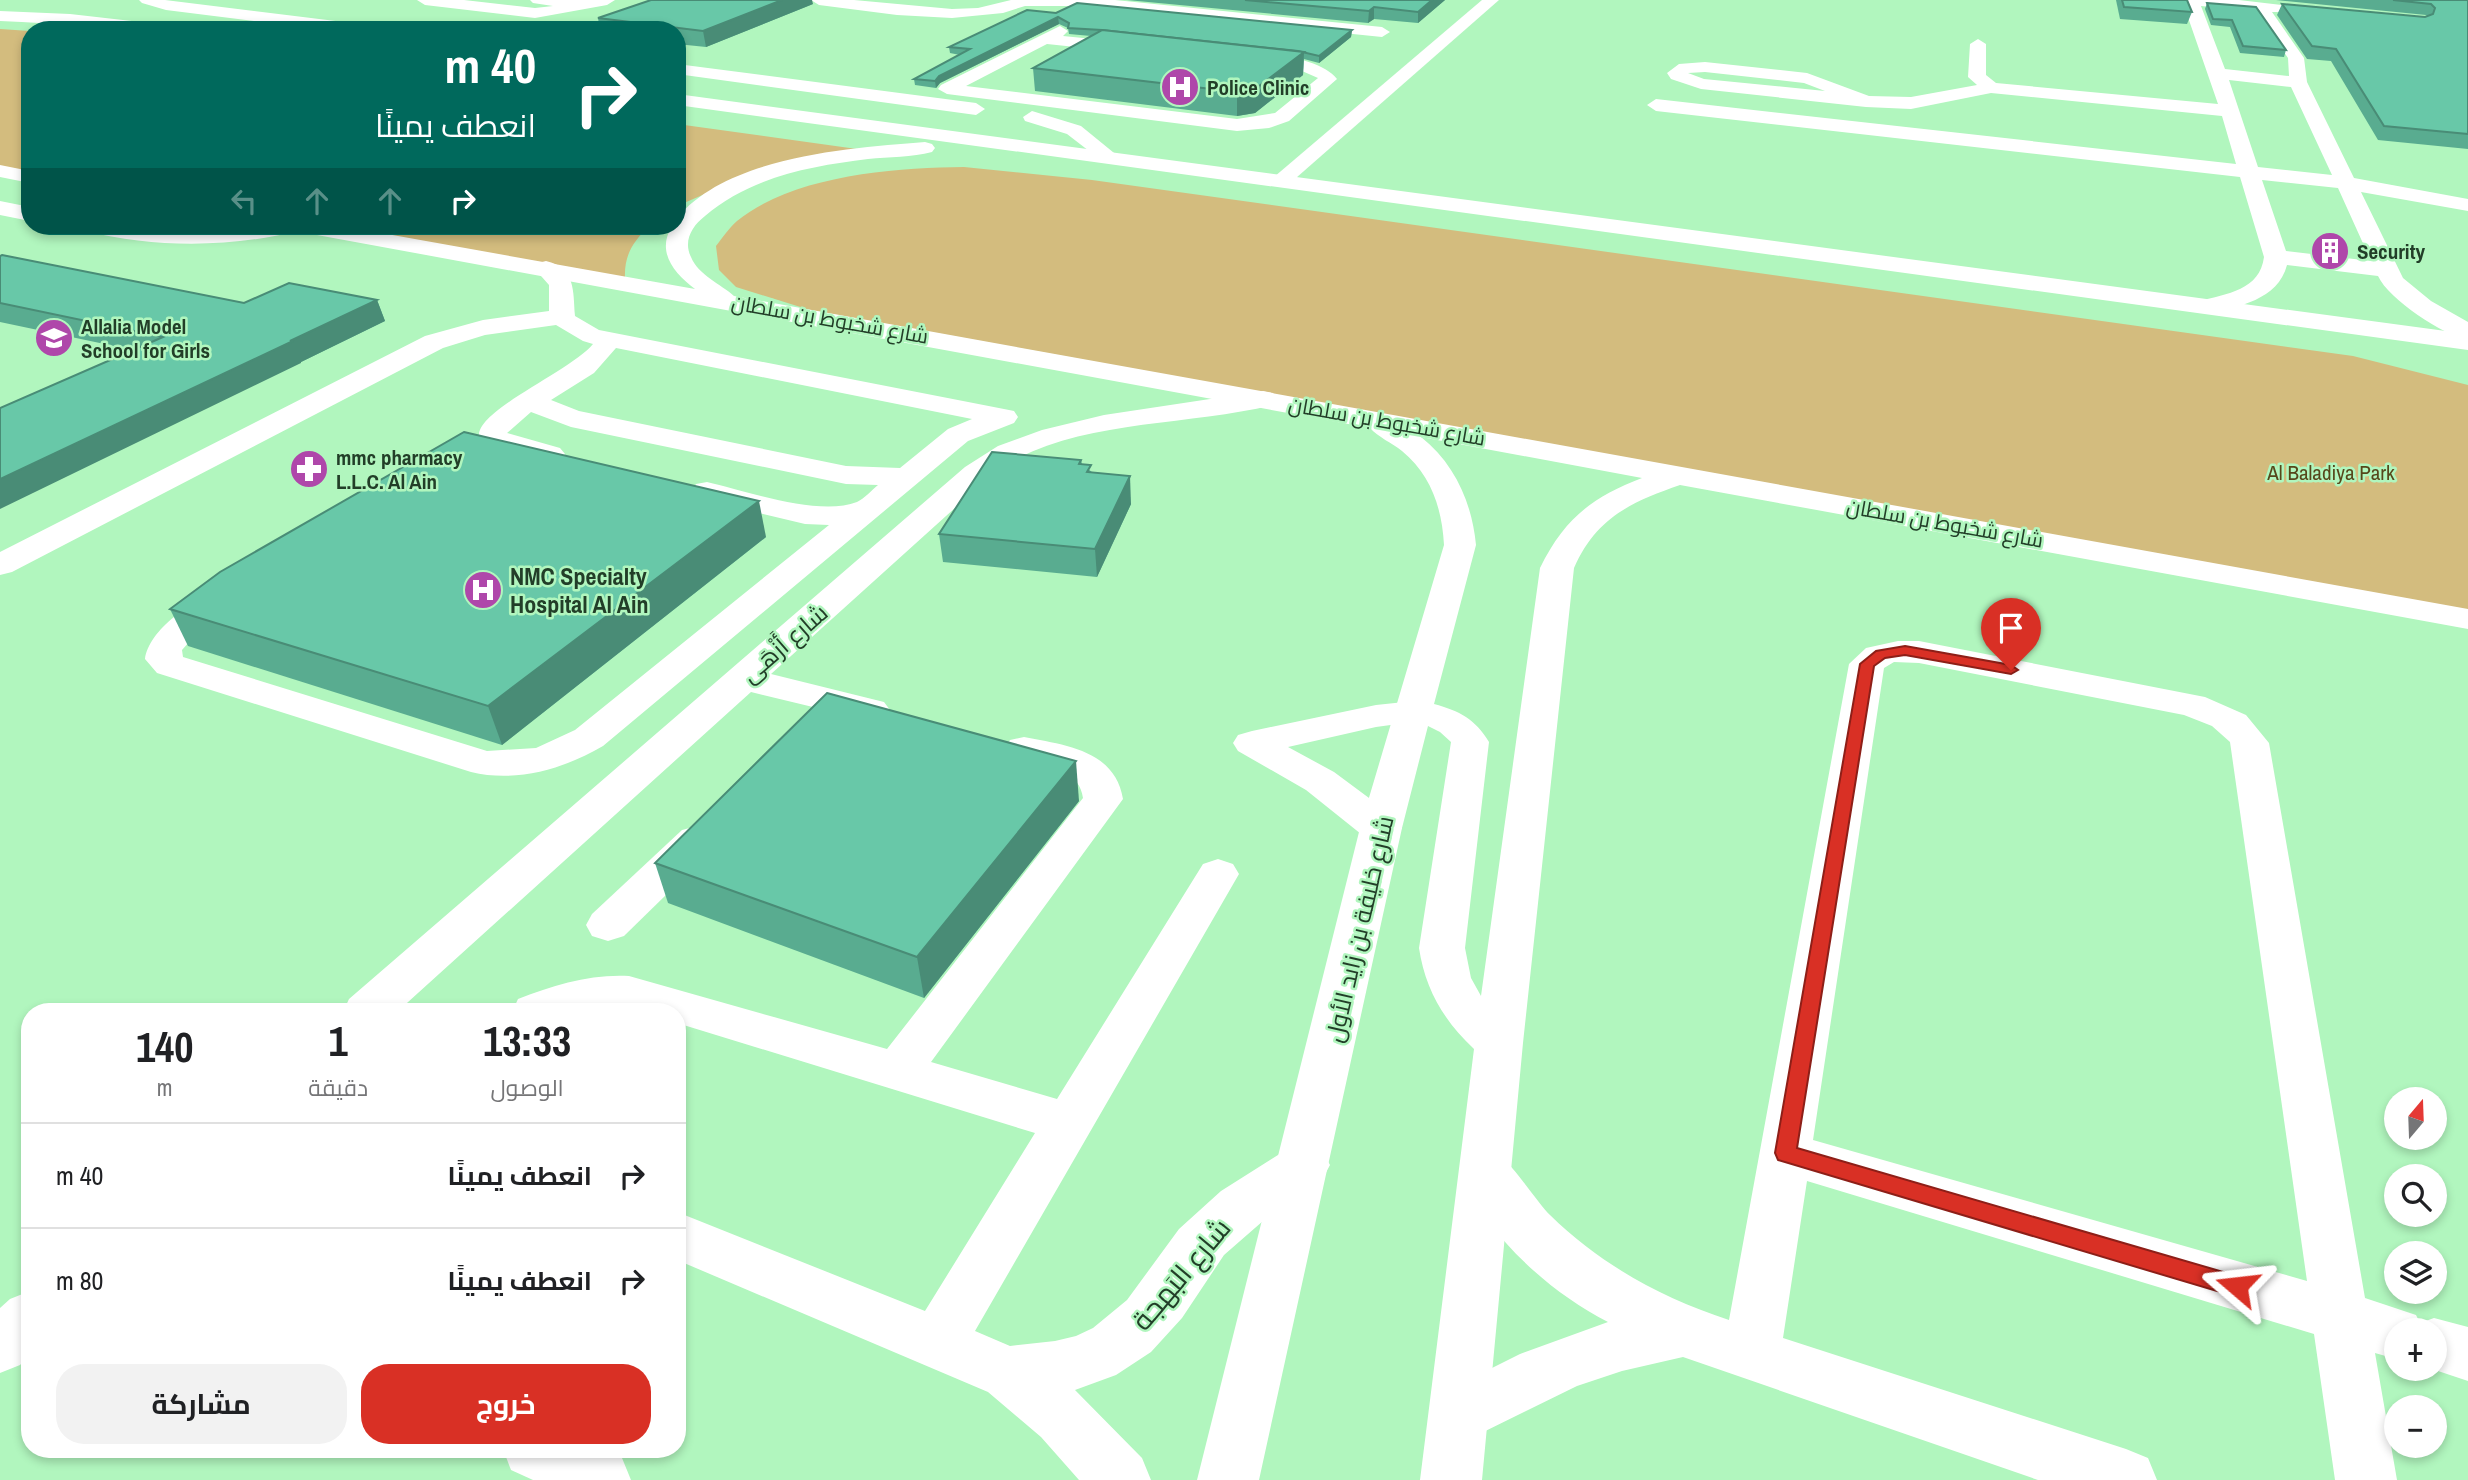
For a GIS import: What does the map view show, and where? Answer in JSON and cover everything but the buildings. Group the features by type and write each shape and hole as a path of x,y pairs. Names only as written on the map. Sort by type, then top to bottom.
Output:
{"main road":[{"path":"147,0 166,5 295,21"},
{"path":"425,0 544,13 607,0"},
{"path":"504,9 532,0"},
{"path":"538,0 565,3 568,5 565,8"},
{"path":"819,0 961,14 996,11 1025,0 1080,1 1382,32"},
{"path":"1281,181 1491,0"},
{"path":"2208,306 2257,290 2273,275 2276,257 2218,74 2191,0 2300,10"},
{"path":"0,5 71,13 112,21"},
{"path":"2260,6 2296,58 2298,82 2393,282 2404,294 2468,333"},
{"path":"0,16 79,21"},
{"path":"923,102 1053,35 1155,50"},
{"path":"1078,57 1101,44"},
{"path":"1978,44 1977,77 1991,88"},
{"path":"947,89 1227,124 1249,124 1282,117 1328,79 1324,72 1308,67 1235,58"},
{"path":"1866,101 1824,82 1797,76 1705,66 1685,68 1676,73 1685,80 1701,84 1866,101 1911,103 1991,88 2230,111"},
{"path":"686,70 1059,122 1079,130 1108,158"},
{"path":"2218,74 2298,82"},
{"path":"1007,97 1031,84"},
{"path":"686,100 2468,342"},
{"path":"1656,105 2346,183 2468,205"},
{"path":"686,222 711,199 757,178 818,161 892,150 1014,145"},
{"path":"0,171 21,175"},
{"path":"0,208 21,212"},
{"path":"140,235 224,235"},
{"name":"شارع شخبوط بن سلطان","path":"357,235 2468,619"},
{"path":"678,235 676,241 678,256 689,271 725,300"},
{"path":"2276,257 2386,270"},
{"path":"546,268 561,282 565,290 562,317"},
{"path":"0,565 434,342 483,328 562,317 578,330 609,340 1076,429"},
{"path":"464,443 589,363 609,340"},
{"name":"شارع أَزْهَى","path":"376,1003 976,473 1008,452 1076,429 1263,399"},
{"path":"530,402 571,418 846,475 906,477"},
{"path":"213,595 165,645 163,659 170,665 485,763 527,763 571,749 589,738 958,435 1002,417"},
{"name":"شارع خليفة بن زايد الأول","path":"1228,1480 1381,828 1460,545 1460,523 1446,482 1432,464 1393,431 1367,418"},
{"path":"499,422 493,429 493,435 499,441 577,460"},
{"path":"1451,1480 1499,1043 1556,568 1574,533 1606,505 1680,475"},
{"path":"684,486 805,514 824,516 867,510"},
{"path":"1752,1353 1867,664 1881,654 1892,651 1919,652 2192,705 2223,716 2245,734 2250,743 2366,1480"},
{"path":"744,679 906,719"},
{"path":"809,731 839,702"},
{"path":"1381,828 1320,781 1252,743 1376,716 1414,712 1446,719 1466,734 1471,742 1442,948 1444,968 1462,1008 1499,1043"},
{"path":"897,1072 1103,799 1100,779 1082,764 987,739"},
{"path":"608,925 719,818"},
{"path":"937,1343 1218,874"},
{"path":"559,1003 581,995 604,992 634,993 667,1003"},
{"path":"686,1009 1069,1123"},
{"path":"1786,1153 2384,1330"},
{"name":"شارع البَهجة","path":"1009,1373 1058,1369 1082,1363 1115,1347 1142,1325 1164,1298 1181,1266 1221,1223 1265,1187 1304,1165"},
{"path":"1485,1174 1510,1211 1544,1248 1585,1280 1632,1308 1683,1331 2126,1480"},
{"name":"شارع البَهجة","path":"686,1239 1009,1373 1062,1417 1120,1480"},
{"path":"0,1346 21,1326"},
{"path":"1458,1415 1511,1385 1567,1361 1624,1342 1683,1331"},
{"path":"2447,1348 2468,1354"},
{"path":"552,1458 600,1480"}],"green space":[{"path":"0,29 21,30 21,170 0,167"},
{"path":"686,125 864,150 728,184 686,202"},
{"name":"Al Baladiya Park","path":"964,167 1092,180 2353,356 2468,385 2468,612 810,310 736,287 719,270 716,246 731,227 760,206 787,193 815,184 876,172"},
{"path":"382,235 641,235 626,262 625,278"}],"place":[{"name":"Police Clinic","path":"1180,87"},
{"name":"Security","path":"2330,251"},
{"name":"Allalia Model School for Girls","path":"54,338"},
{"name":"mmc pharmacy L.L.C. Al Ain","path":"309,469"},
{"name":"NMC Specialty Hospital Al Ain","path":"483,590"}],"route":[{"path":"2011,670 1905,651 1881,654 1867,664 1786,1153 2237,1286"}]}
